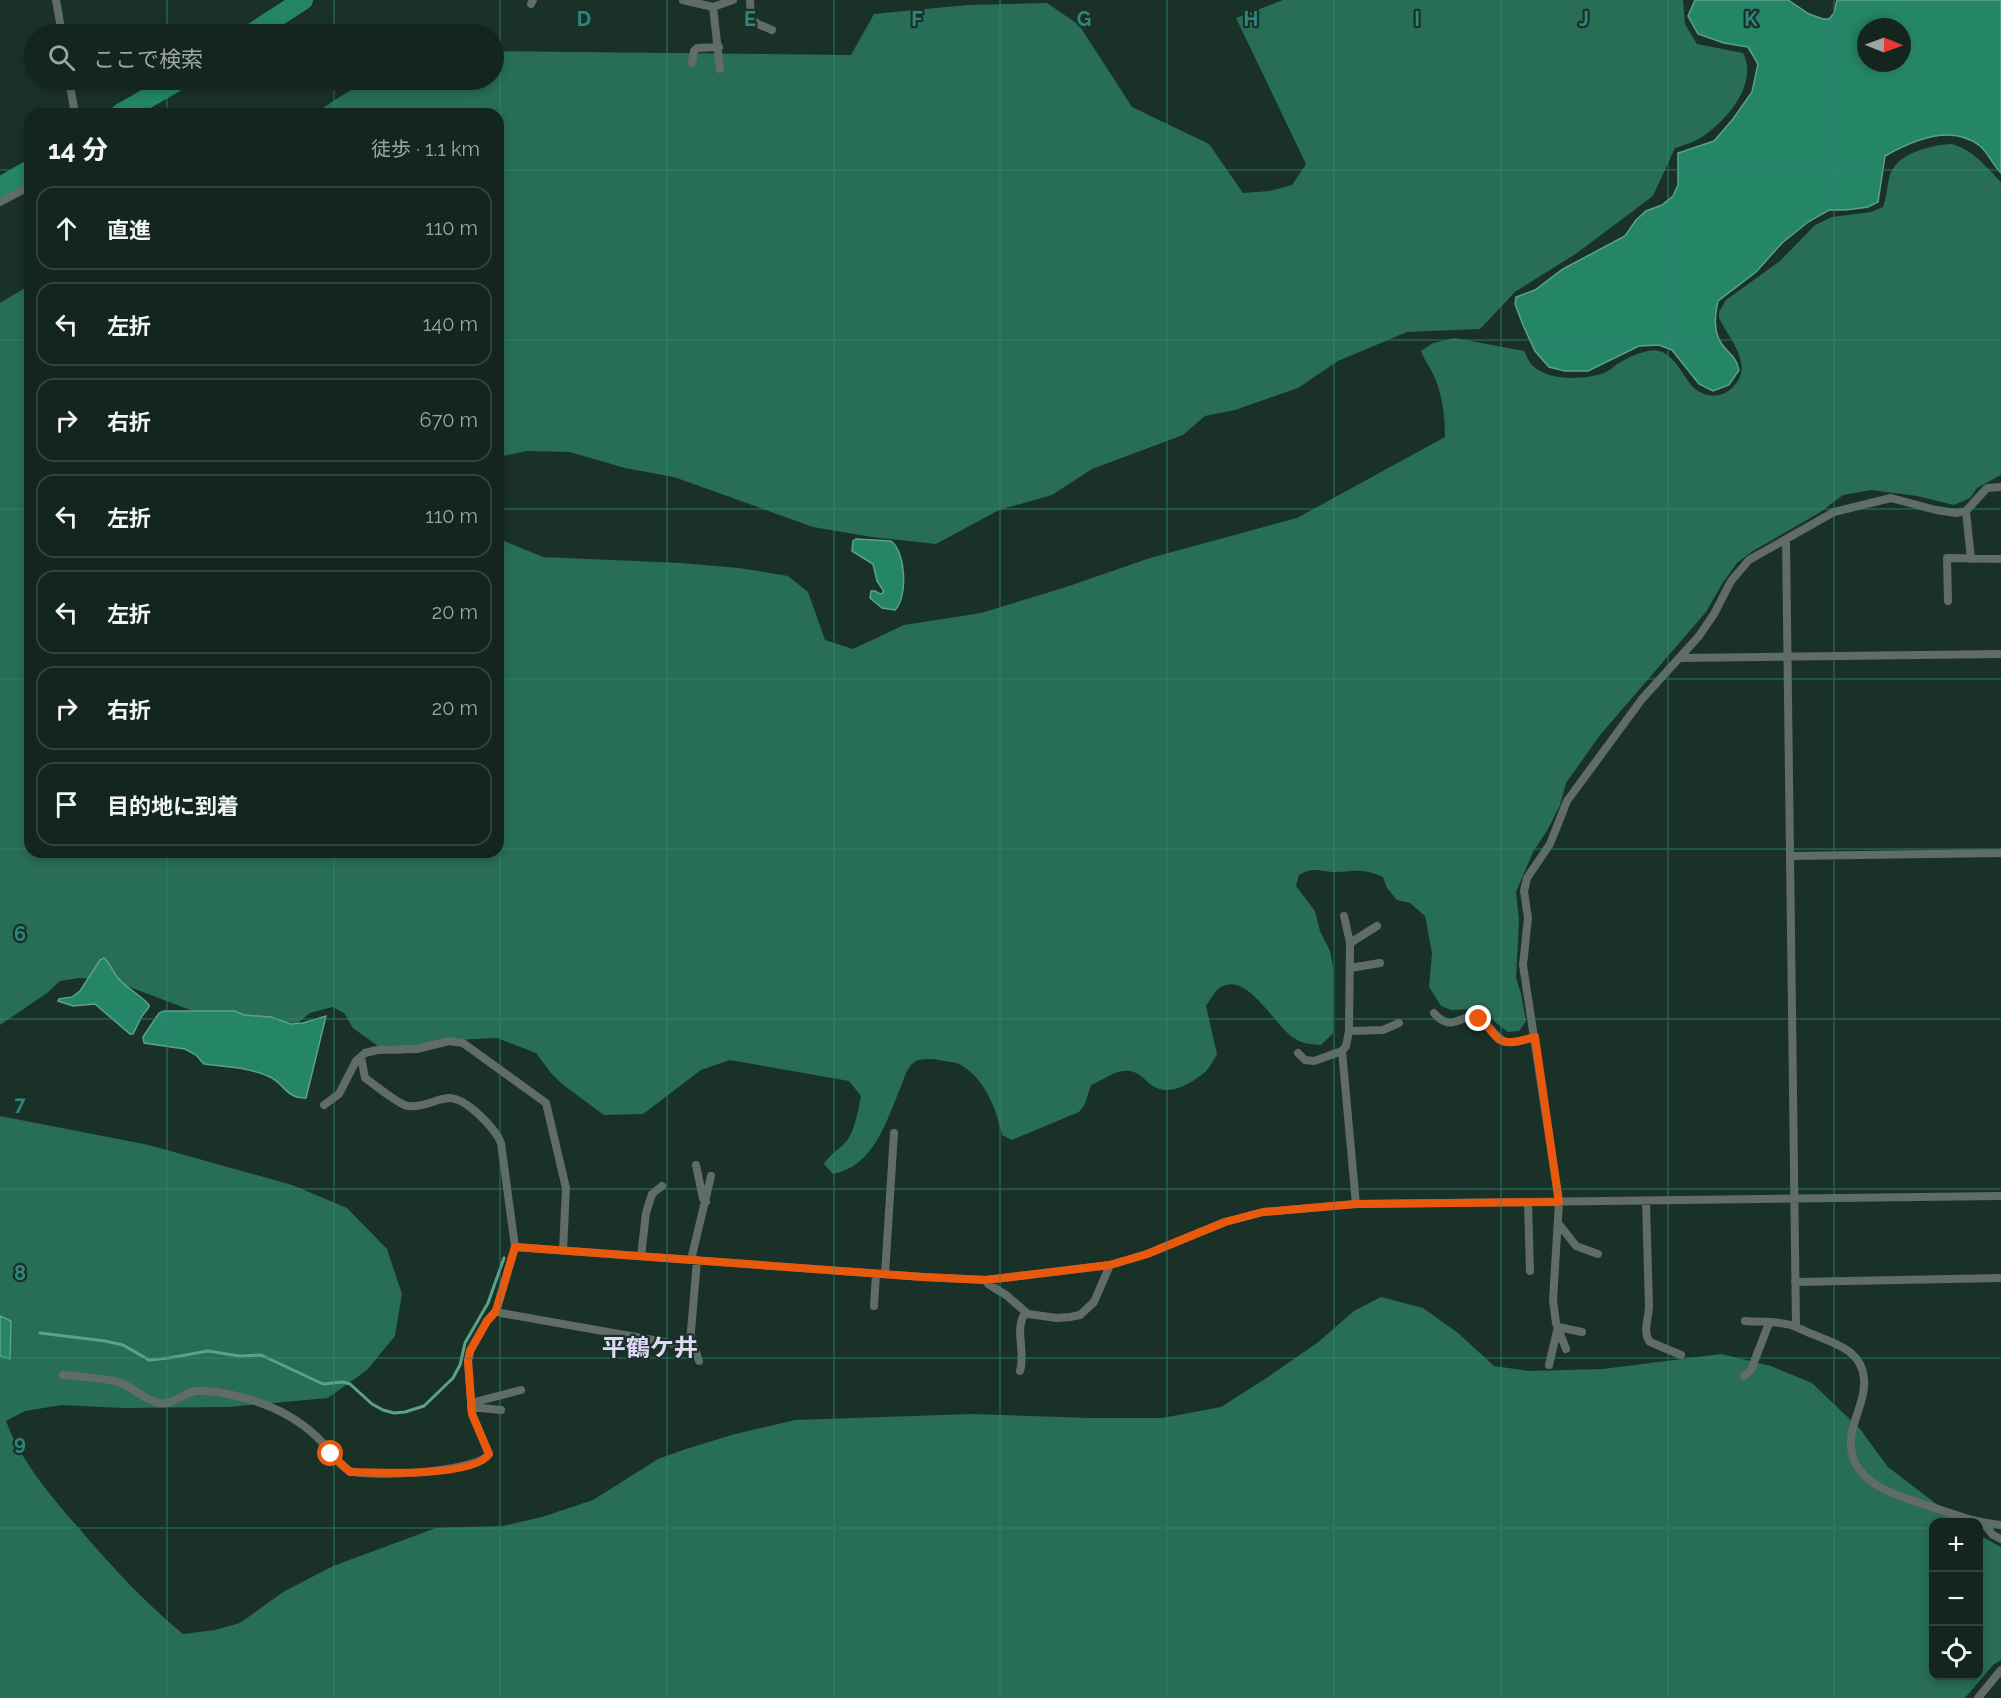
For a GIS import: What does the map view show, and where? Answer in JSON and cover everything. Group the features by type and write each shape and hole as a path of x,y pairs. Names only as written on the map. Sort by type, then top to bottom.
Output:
{"street":[{"path":"56,0 60,24"},
{"path":"683,0 713,7 733,0"},
{"path":"750,0 751,19 772,30"},
{"path":"713,7 720,69"},
{"path":"692,63 694,51 698,48 719,47"},
{"path":"71,90 74,108"},
{"path":"0,202 24,189"},
{"path":"1566,1349 1558,1327 1553,1299 1559,1202 1523,964 1528,918 1524,891 1527,878 1550,844 1567,801 1642,699 1680,658 1707,624 1731,581 1749,560 1834,512 1891,498 1956,513 1966,511 1987,488 2001,487"},
{"path":"1966,511 1971,559"},
{"path":"1786,540 1796,1327"},
{"path":"1948,601 1947,558 2001,559"},
{"path":"1680,658 2001,654"},
{"path":"1791,856 2001,853"},
{"path":"1298,1053 1305,1060 1314,1061 1342,1051 1346,1046 1349,1031 1350,943 1344,916"},
{"path":"1350,943 1377,926"},
{"path":"1350,968 1380,963"},
{"path":"1434,1012 1442,1022 1447,1023 1466,1018 1479,1019 1488,1025 1500,1040 1508,1042 1535,1037"},
{"path":"1349,1031 1383,1030 1399,1023"},
{"path":"324,1105 339,1094 356,1061 361,1056 377,1050 410,1049 460,1041 546,1103 566,1188 563,1251"},
{"path":"1342,1051 1356,1204"},
{"path":"63,1375 116,1381 156,1402 165,1403 199,1391 242,1398 272,1408 307,1428 350,1472 421,1472 454,1469 482,1461 489,1454 472,1414 468,1361 470,1351 487,1321 496,1311 515,1247 501,1143 494,1131 471,1107 454,1099 447,1098 427,1105 406,1106 365,1078 361,1056"},
{"path":"874,1306 880,1274 894,1133"},
{"path":"696,1165 703,1199 706,1202"},
{"path":"690,1343 694,1260 711,1176"},
{"path":"641,1256 645,1213 652,1194 662,1186"},
{"path":"515,1247 986,1280 1110,1265 1147,1254 1225,1222 1254,1215 1310,1207 1356,1204 2001,1196"},
{"path":"1646,1201 1649,1320 1645,1330 1650,1342 1681,1355"},
{"path":"1528,1203 1530,1271"},
{"path":"1558,1223 1576,1246 1598,1254"},
{"path":"986,1280 1025,1313 1057,1318 1080,1315 1094,1302 1110,1265"},
{"path":"1795,1282 2001,1278"},
{"path":"496,1311 687,1346 690,1343"},
{"path":"1020,1371 1022,1356 1020,1323 1025,1313"},
{"path":"1745,1321 1786,1323 1846,1347 1861,1367 1864,1378 1863,1394 1850,1445 1852,1456 1870,1481 1884,1490 1911,1501 1984,1524 2001,1525"},
{"path":"1744,1376 1751,1370 1769,1323"},
{"path":"1558,1327 1582,1332"},
{"path":"1549,1365 1558,1327"},
{"path":"690,1343 694,1346 699,1361"},
{"path":"471,1405 520,1390"},
{"path":"471,1405 501,1410"},
{"path":"1984,1524 1993,1535 2001,1539"},
{"path":"1978,1698 2001,1670"}],"shaded area":[{"path":"1283,0 1683,0 1685,24 1697,44 1743,53 1747,65 1747,77 1738,101 1721,121 1699,139 1675,148 1653,196 1577,253 1515,292 1480,329 1407,332 1338,361 1298,388 1235,410 1205,416 1183,435 1092,469 1052,495 999,510 936,544 872,537 813,527 674,477 625,468 570,452 527,451 504,456 504,108 322,108 351,90 504,90 504,51 851,55 874,14 967,5 1047,3 1079,25 1132,107 1209,144 1243,193 1270,191 1292,185 1306,164 1236,18"},
{"path":"1695,0 1788,0 1809,14 1829,19 1834,13 1837,0 2001,0 2001,173 1980,146 1969,139 1957,136 1944,135 1919,140 1885,156 1878,202 1868,207 1829,210 1808,222 1782,243 1756,272 1718,301 1717,333 1721,343 1736,361 1739,370 1729,385 1713,391 1699,384 1672,350 1659,345 1639,346 1588,371 1565,371 1549,367 1535,351 1515,304 1516,297 1535,290 1563,269 1625,236 1636,220 1646,211 1662,205 1673,196 1678,185 1678,153 1714,141 1752,92 1758,64 1748,47 1724,43 1698,34 1688,16"},
{"path":"1951,144 1959,146 1973,154 2001,182 2001,475 1977,488 1970,498 1954,505 1917,496 1871,490 1843,495 1819,513 1753,551 1737,563 1706,612 1600,735 1566,783 1560,805 1533,852 1516,892 1519,921 1516,978 1526,1021 1519,1031 1508,1032 1489,1014 1472,1009 1451,1010 1441,1006 1429,987 1432,953 1425,916 1410,903 1397,900 1387,888 1383,877 1364,871 1313,870 1299,875 1296,886 1315,911 1320,931 1330,951 1333,966 1333,1033 1321,1045 1304,1043 1294,1038 1251,993 1241,987 1231,984 1221,987 1206,1006 1217,1054 1208,1069 1199,1077 1181,1087 1163,1090 1153,1086 1134,1072 1114,1073 1091,1085 1085,1104 1079,1112 1012,1140 1002,1135 989,1096 977,1078 969,1071 955,1063 934,1059 919,1060 913,1063 907,1071 885,1126 869,1151 847,1169 833,1174 824,1164 845,1143 851,1133 861,1096 849,1081 730,1060 701,1070 643,1114 604,1115 562,1084 536,1053 497,1038 455,1040 430,1049 398,1054 382,1049 353,1028 344,1013 332,1007 310,1013 298,1023 229,1018 190,1010 114,981 79,978 60,981 47,993 0,1025 0,303 24,289 24,858 504,858 504,541 543,557 681,563 739,568 788,576 808,592 825,640 853,649 904,625 981,613 1150,558 1297,518 1445,437 1444,416 1435,377 1421,351 1433,343 1455,338 1524,351 1532,365 1540,371 1567,378 1604,373 1633,356 1656,350 1663,352 1674,361 1696,390 1707,395 1724,394 1739,379 1742,370 1738,352 1719,318 1719,312 1726,300 1780,261 1815,225 1832,217 1871,212 1883,207 1894,167 1907,156 1934,146"},
{"path":"856,539 891,541 896,547 904,575 902,595 895,610 882,608 870,598 871,591 880,594 883,590 877,581 873,564 852,551 853,541"},
{"path":"104,958 116,976 149,1005 133,1034 130,1034 95,1004 73,1006 58,1001 72,997 80,991 100,960"},
{"path":"164,1011 235,1011 244,1015 271,1017 291,1024 326,1016 306,1098 294,1096 275,1080 254,1071 204,1064 196,1055 185,1049 144,1043 143,1037 159,1013"},
{"path":"0,1116 149,1145 292,1185 347,1208 387,1249 402,1294 395,1336 367,1370 328,1398 228,1407 123,1408 62,1405 25,1411 6,1421 19,1450 56,1502 128,1583 183,1634 215,1630 240,1623 283,1592 333,1566 436,1528 502,1526 542,1517 593,1500 658,1459 735,1434 795,1420 971,1414 1162,1418 1221,1407 1317,1343 1354,1311 1381,1297 1423,1308 1458,1333 1494,1366 1529,1371 1603,1369 1721,1354 1771,1366 1812,1383 1860,1429 1888,1467 1955,1518 1929,1518 1929,1680 1980,1680 1965,1698 0,1698 0,1356 10,1359 5,1317 0,1316"},
{"path":"0,1316 11,1321 10,1359 0,1356"},
{"path":"1983,1537 2001,1547 2001,1660 1983,1677"}],"waterway":[{"path":"266,24 303,0"},
{"path":"130,108 162,90"},
{"path":"0,187 24,173"},
{"path":"40,1333 123,1345 149,1360 208,1351 239,1356 261,1355 323,1384 343,1382 350,1384 372,1404 383,1410 394,1413 405,1412 424,1406 453,1378 460,1365 465,1343 488,1303 504,1258"}],"district":[{"name":"平鶴ケ井","path":"650,1347"}],"route":[{"path":"331,1454 350,1472 384,1473 454,1469 482,1461 487,1457 489,1454 484,1439 472,1414 468,1361 470,1351 487,1321 496,1311 515,1247 986,1280 1110,1265 1147,1254 1225,1222 1263,1212 1356,1204 1559,1202 1535,1037 1508,1042 1500,1040 1488,1025 1479,1019"}]}
